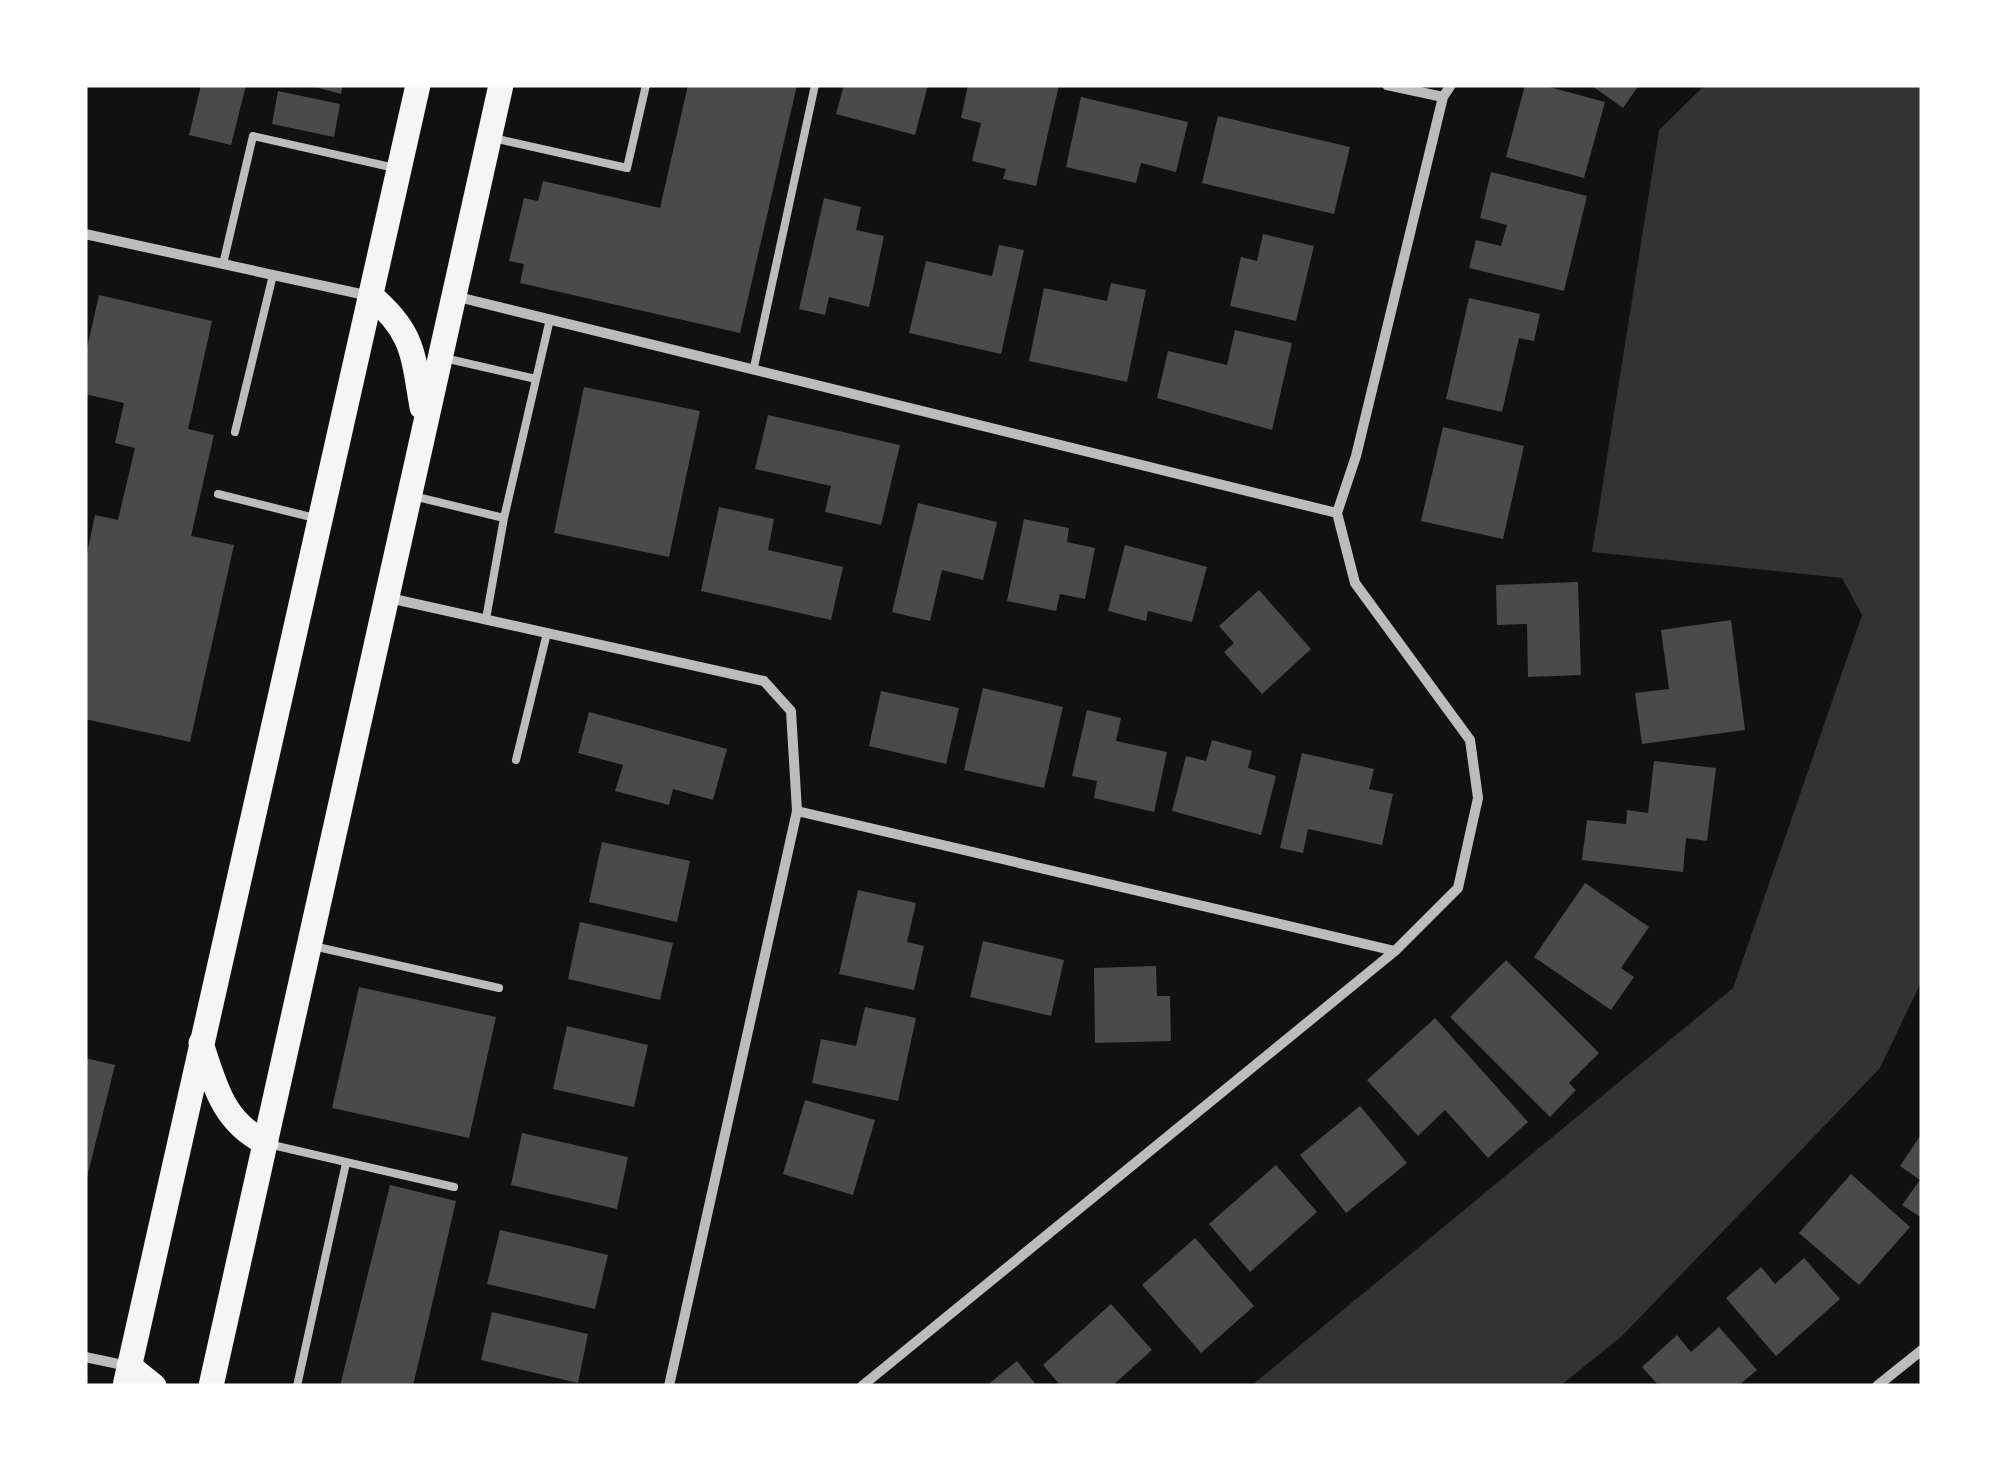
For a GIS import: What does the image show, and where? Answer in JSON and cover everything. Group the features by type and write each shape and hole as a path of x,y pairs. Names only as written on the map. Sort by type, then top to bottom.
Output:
{"main road":[{"path":"154,1386 127,1376 418,85"},
{"path":"211,1386 501,85"},
{"path":"371,296 398,318 410,340 424,422"},
{"path":"201,1043 220,1103 240,1130 266,1143"}],"street":[{"path":"1387,85 1442,98"},
{"path":"862,1386 1395,950 1458,888 1478,798 1470,740 1355,584 1337,513 1356,456 1442,98 1451,85"},
{"path":"85,234 371,296"},
{"path":"453,296 1337,513"},
{"path":"386,597 764,680 791,711 797,810 669,1386"},
{"path":"797,810 1395,950"},
{"path":"1877,1386 1922,1350"},
{"path":"85,1356 127,1376"}],"lane":[{"path":"489,137 627,168 646,85"},
{"path":"754,367 815,85"},
{"path":"223,264 253,136 399,169"},
{"path":"235,432 273,275"},
{"path":"486,619 504,518 550,319"},
{"path":"439,357 536,379"},
{"path":"218,494 320,519"},
{"path":"408,495 504,518"},
{"path":"516,760 547,632"},
{"path":"309,945 499,988"},
{"path":"266,1143 454,1187"},
{"path":"297,1386 346,1163"}],"shaded area":[{"path":"1705,85 1922,85 1922,980 1880,1068 1622,1336 1560,1386 1251,1386 1733,988 1862,615 1842,578 1592,552 1659,130"}],"building":[{"path":"201,85 246,85 231,145 189,135"},
{"path":"308,85 343,85 341,94"},
{"path":"688,85 797,85 740,333 520,283 524,264 509,261 524,198 538,201 543,181 660,208"},
{"path":"844,85 928,85 915,135 836,114"},
{"path":"968,85 1059,85 1036,186 1003,179 1006,169 972,161 981,123 961,118"},
{"path":"1525,85 1542,85 1605,102 1584,178 1506,157"},
{"path":"1591,85 1639,85 1623,108"},
{"path":"278,91 340,104 334,137 272,124"},
{"path":"1081,97 1188,122 1176,172 1141,163 1136,183 1066,167"},
{"path":"1218,116 1350,147 1334,214 1202,183"},
{"path":"1491,172 1587,196 1564,291 1469,268 1476,240 1501,246 1507,225 1480,218"},
{"path":"824,198 861,207 856,230 884,236 869,307 829,297 825,315 799,309"},
{"path":"1263,234 1314,246 1296,321 1230,306 1241,257 1257,261"},
{"path":"999,245 1024,250 1001,354 909,333 926,261 992,276"},
{"path":"1111,283 1146,290 1127,382 1029,361 1044,288 1107,301"},
{"path":"99,295 212,321 188,429 214,435 191,536 234,545 190,742 85,719 85,563 95,515 118,520 135,448 115,443 124,403 85,394 85,357"},
{"path":"1469,298 1540,314 1534,341 1519,338 1502,412 1446,399"},
{"path":"1235,330 1292,343 1272,430 1157,398 1168,351 1227,365"},
{"path":"584,387 700,411 669,557 554,533"},
{"path":"768,415 900,445 881,525 825,512 831,486 755,469"},
{"path":"1443,427 1524,446 1503,539 1421,521"},
{"path":"918,503 997,522 983,580 942,570 930,621 892,612"},
{"path":"719,507 774,519 768,550 843,567 831,620 701,591"},
{"path":"1024,519 1069,528 1067,542 1095,548 1085,599 1060,594 1056,611 1007,601"},
{"path":"1125,545 1207,567 1192,622 1148,611 1146,621 1108,611"},
{"path":"1578,582 1581,675 1528,677 1527,624 1497,625 1496,585"},
{"path":"1259,590 1311,649 1262,694 1224,652 1234,643 1219,626"},
{"path":"1731,620 1745,730 1642,744 1635,693 1669,689 1661,630"},
{"path":"983,688 1063,707 1044,788 964,770"},
{"path":"881,691 959,708 946,764 869,746"},
{"path":"1087,710 1121,718 1116,741 1167,752 1154,812 1094,798 1097,781 1072,776"},
{"path":"589,712 727,749 713,800 673,789 669,805 615,791 623,765 578,753"},
{"path":"1212,740 1252,751 1248,768 1276,776 1261,835 1172,811 1186,756 1206,761"},
{"path":"1302,753 1374,769 1369,789 1393,794 1382,845 1308,829 1303,853 1280,848"},
{"path":"1654,761 1716,768 1707,841 1686,838 1683,872 1582,860 1587,820 1626,824 1627,810 1648,813"},
{"path":"602,842 690,861 677,922 589,902"},
{"path":"1585,883 1649,927 1621,968 1634,977 1611,1010 1534,957"},
{"path":"858,890 916,903 907,942 924,946 914,990 839,974"},
{"path":"580,922 673,943 660,1000 568,979"},
{"path":"983,941 1064,960 1051,1016 970,997"},
{"path":"1506,960 1599,1053 1569,1083 1576,1090 1550,1117 1450,1017"},
{"path":"1156,966 1157,996 1170,996 1171,1041 1095,1043 1094,968"},
{"path":"359,987 496,1017 469,1138 332,1108"},
{"path":"865,1007 916,1018 898,1101 812,1083 821,1039 856,1046"},
{"path":"1435,1018 1528,1122 1488,1158 1445,1110 1418,1136 1367,1080"},
{"path":"567,1026 648,1045 634,1107 553,1089"},
{"path":"85,1058 115,1065 87,1177 85,1177"},
{"path":"805,1100 875,1120 853,1195 783,1174"},
{"path":"1360,1106 1407,1163 1346,1213 1300,1155"},
{"path":"522,1133 628,1157 617,1209 511,1185"},
{"path":"1922,1133 1922,1218 1902,1205 1920,1180 1900,1166"},
{"path":"1276,1165 1317,1212 1250,1272 1209,1224"},
{"path":"1851,1174 1910,1227 1859,1285 1799,1233"},
{"path":"390,1185 456,1201 413,1386 340,1386"},
{"path":"500,1230 608,1255 595,1309 487,1284"},
{"path":"1195,1238 1254,1306 1201,1353 1142,1285"},
{"path":"1804,1258 1840,1299 1776,1356 1726,1298 1761,1267 1775,1284"},
{"path":"1111,1304 1152,1350 1112,1386 1061,1386 1043,1365"},
{"path":"492,1312 588,1334 578,1383 481,1360"},
{"path":"1719,1327 1757,1370 1738,1386 1659,1386 1642,1367 1677,1335 1691,1352"},
{"path":"1017,1361 1037,1386 986,1386"}]}
